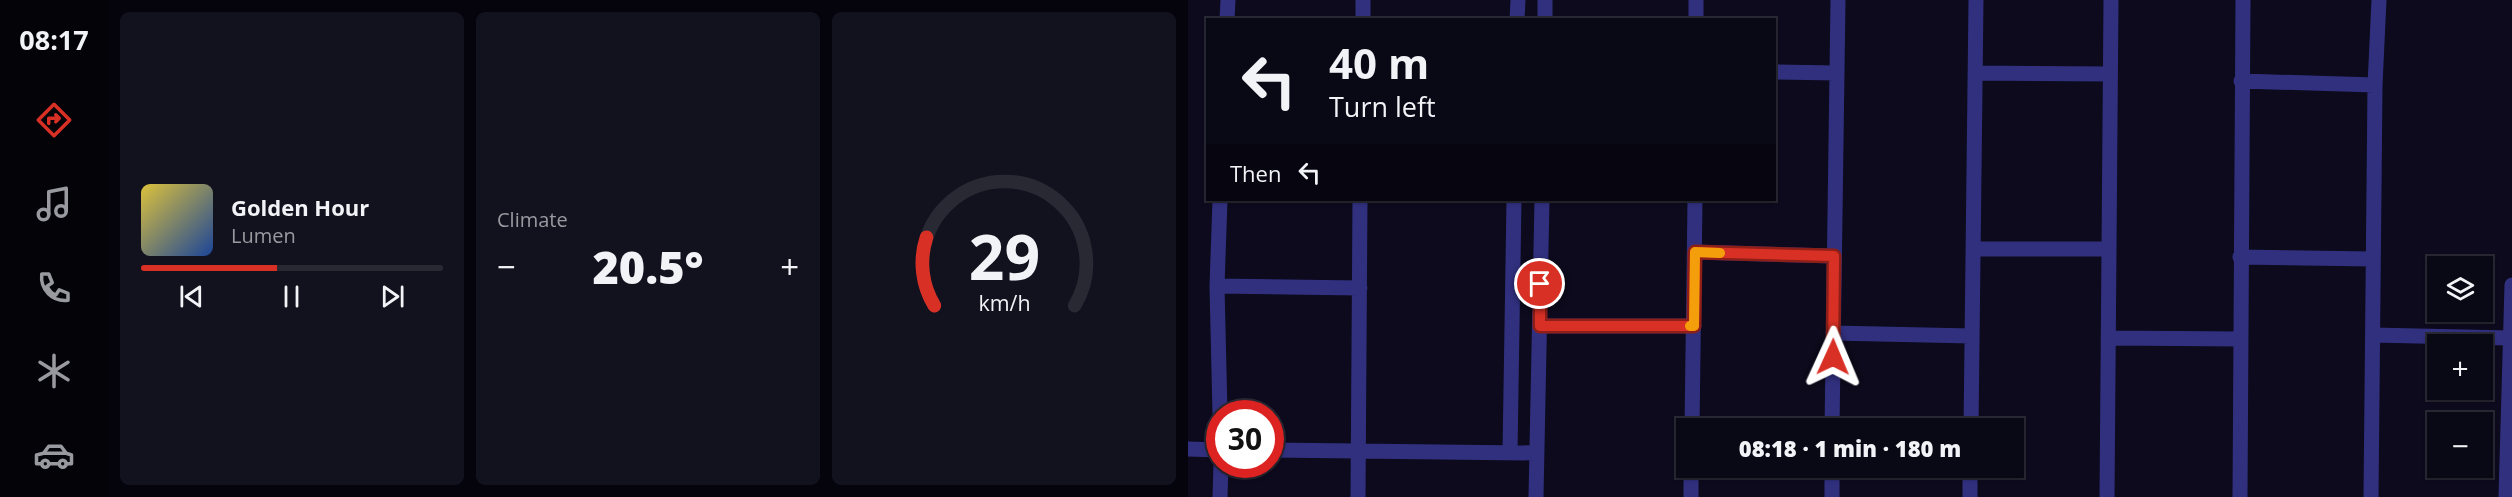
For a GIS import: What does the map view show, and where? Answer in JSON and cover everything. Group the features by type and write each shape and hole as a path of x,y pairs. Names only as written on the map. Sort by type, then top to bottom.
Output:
{"street":[{"path":"1227,18 1228,0"},
{"path":"1363,0 1363,18"},
{"path":"1517,18 1518,0"},
{"path":"1545,0 1545,18"},
{"path":"1696,0 1696,18"},
{"path":"1832,418 1838,0"},
{"path":"1971,418 1976,0"},
{"path":"2107,497 2111,0"},
{"path":"2240,497 2243,0"},
{"path":"2372,497 2375,86 2379,0"},
{"path":"1776,72 1836,73"},
{"path":"1976,73 2110,74"},
{"path":"2241,81 2375,86"},
{"path":"1220,201 1217,286 1220,400"},
{"path":"1358,497 1360,201"},
{"path":"1510,453 1514,201"},
{"path":"1536,497 1542,201"},
{"path":"1692,418 1695,201"},
{"path":"1974,249 2109,249"},
{"path":"1695,252 1834,256"},
{"path":"2240,256 2373,259"},
{"path":"2506,497 2508,338 2512,285"},
{"path":"1217,286 1360,288"},
{"path":"1540,326 1694,326"},
{"path":"1833,333 1972,336"},
{"path":"2373,335 2508,338"},
{"path":"2108,338 2240,339"},
{"path":"1188,449 1206,450"},
{"path":"1284,450 1537,453"},
{"path":"1220,497 1221,478"},
{"path":"1691,478 1691,497"},
{"path":"1832,478 1832,497"},
{"path":"1970,478 1970,497"}],"slow traffic":[{"path":"1690,326 1694,326 1695,252 1720,253"}],"route":[{"path":"1540,284 1540,326 1694,326 1695,252 1834,256 1833,357"}]}
